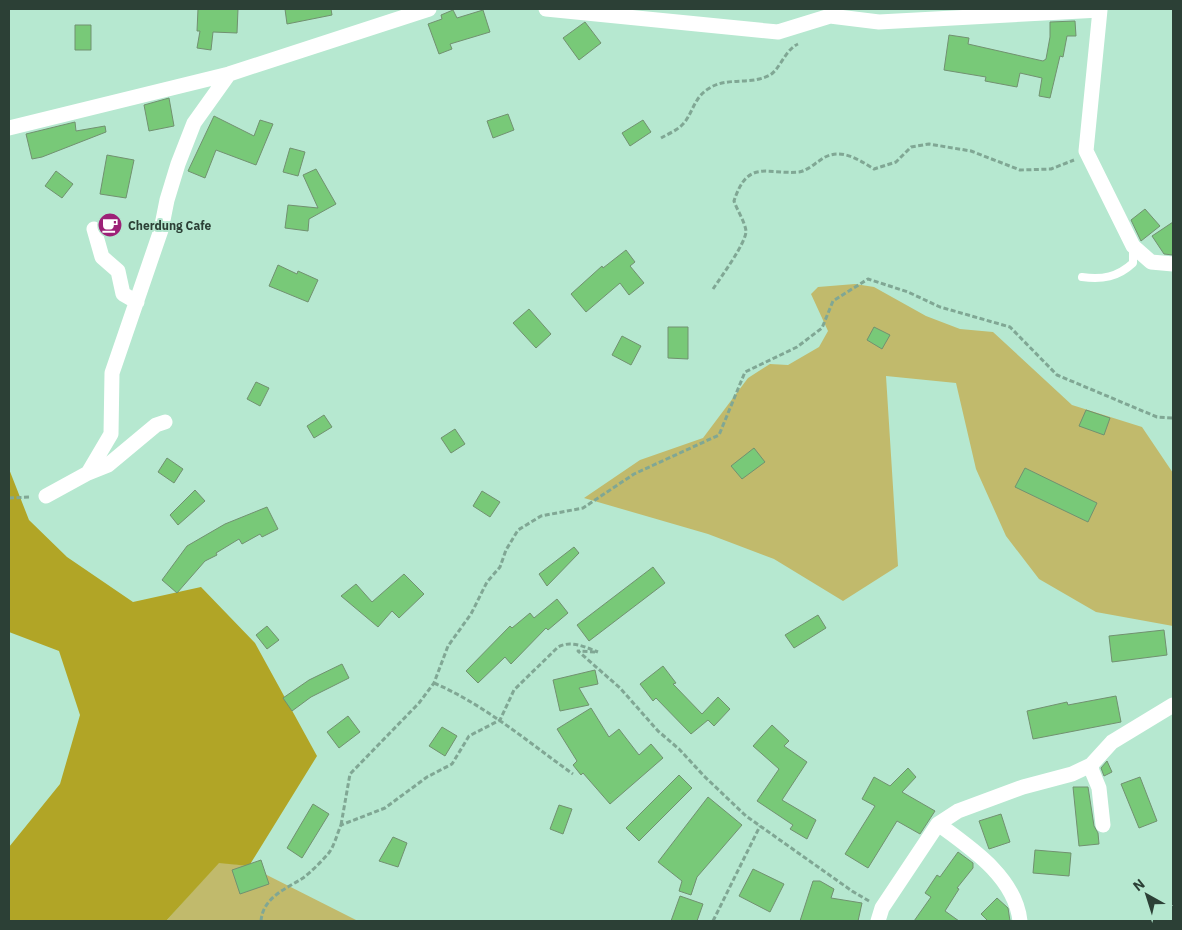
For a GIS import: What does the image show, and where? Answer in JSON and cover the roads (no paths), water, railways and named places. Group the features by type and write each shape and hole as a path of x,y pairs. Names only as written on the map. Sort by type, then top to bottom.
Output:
{"street":[{"path":"9,128 229,74 429,9"},
{"path":"546,9 778,32 830,16 879,22 1100,10 1086,151 1133,246 1151,262 1173,264"},
{"path":"88,473 111,434 112,373 161,230 167,200 186,140 194,122 229,74"},
{"path":"94,229 102,257 118,271 123,294 136,302"},
{"path":"46,496 88,473 108,465 156,425 165,422"},
{"path":"880,915 938,824 958,811 1023,787 1072,774 1092,765 1112,742 1173,705"},
{"path":"1092,765 1092,771 1099,788 1103,824"},
{"path":"938,824 968,846 988,864 1008,888 1018,910 1020,921"}],"lane":[{"path":"1082,277 1096,279 1122,274 1133,263 1133,246"}],"place":[{"name":"Cherdung Cafe","path":"110,225"}]}
